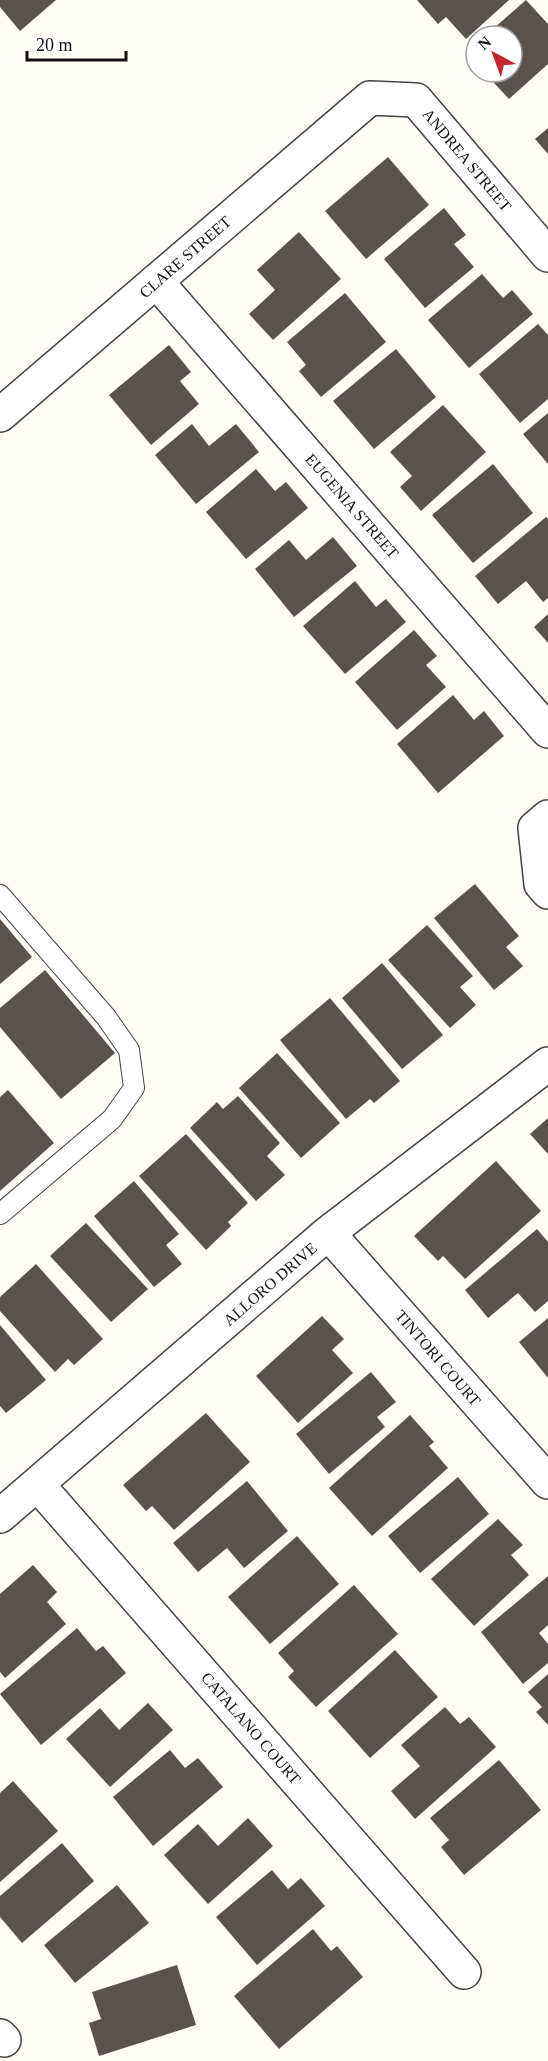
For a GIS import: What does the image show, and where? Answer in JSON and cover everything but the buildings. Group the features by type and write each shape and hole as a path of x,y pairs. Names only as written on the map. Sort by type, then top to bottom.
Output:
{"street":[{"name":"ANDREA STREET","path":"369,98 416,100 548,255"},
{"name":"CLARE STREET","path":"0,415 369,98"},
{"name":"EUGENIA STREET","path":"156,281 548,731"},
{"path":"541,823 541,884 548,892"},
{"name":"ALLORO DRIVE","path":"0,1516 328,1233 548,1064"},
{"name":"TINTORI COURT","path":"328,1233 548,1482"},
{"name":"CATALANO COURT","path":"38,1485 464,1972"}],"lane":[{"path":"0,895 106,1017 118,1034 129,1050 134,1088 112,1119 0,1214"}]}
